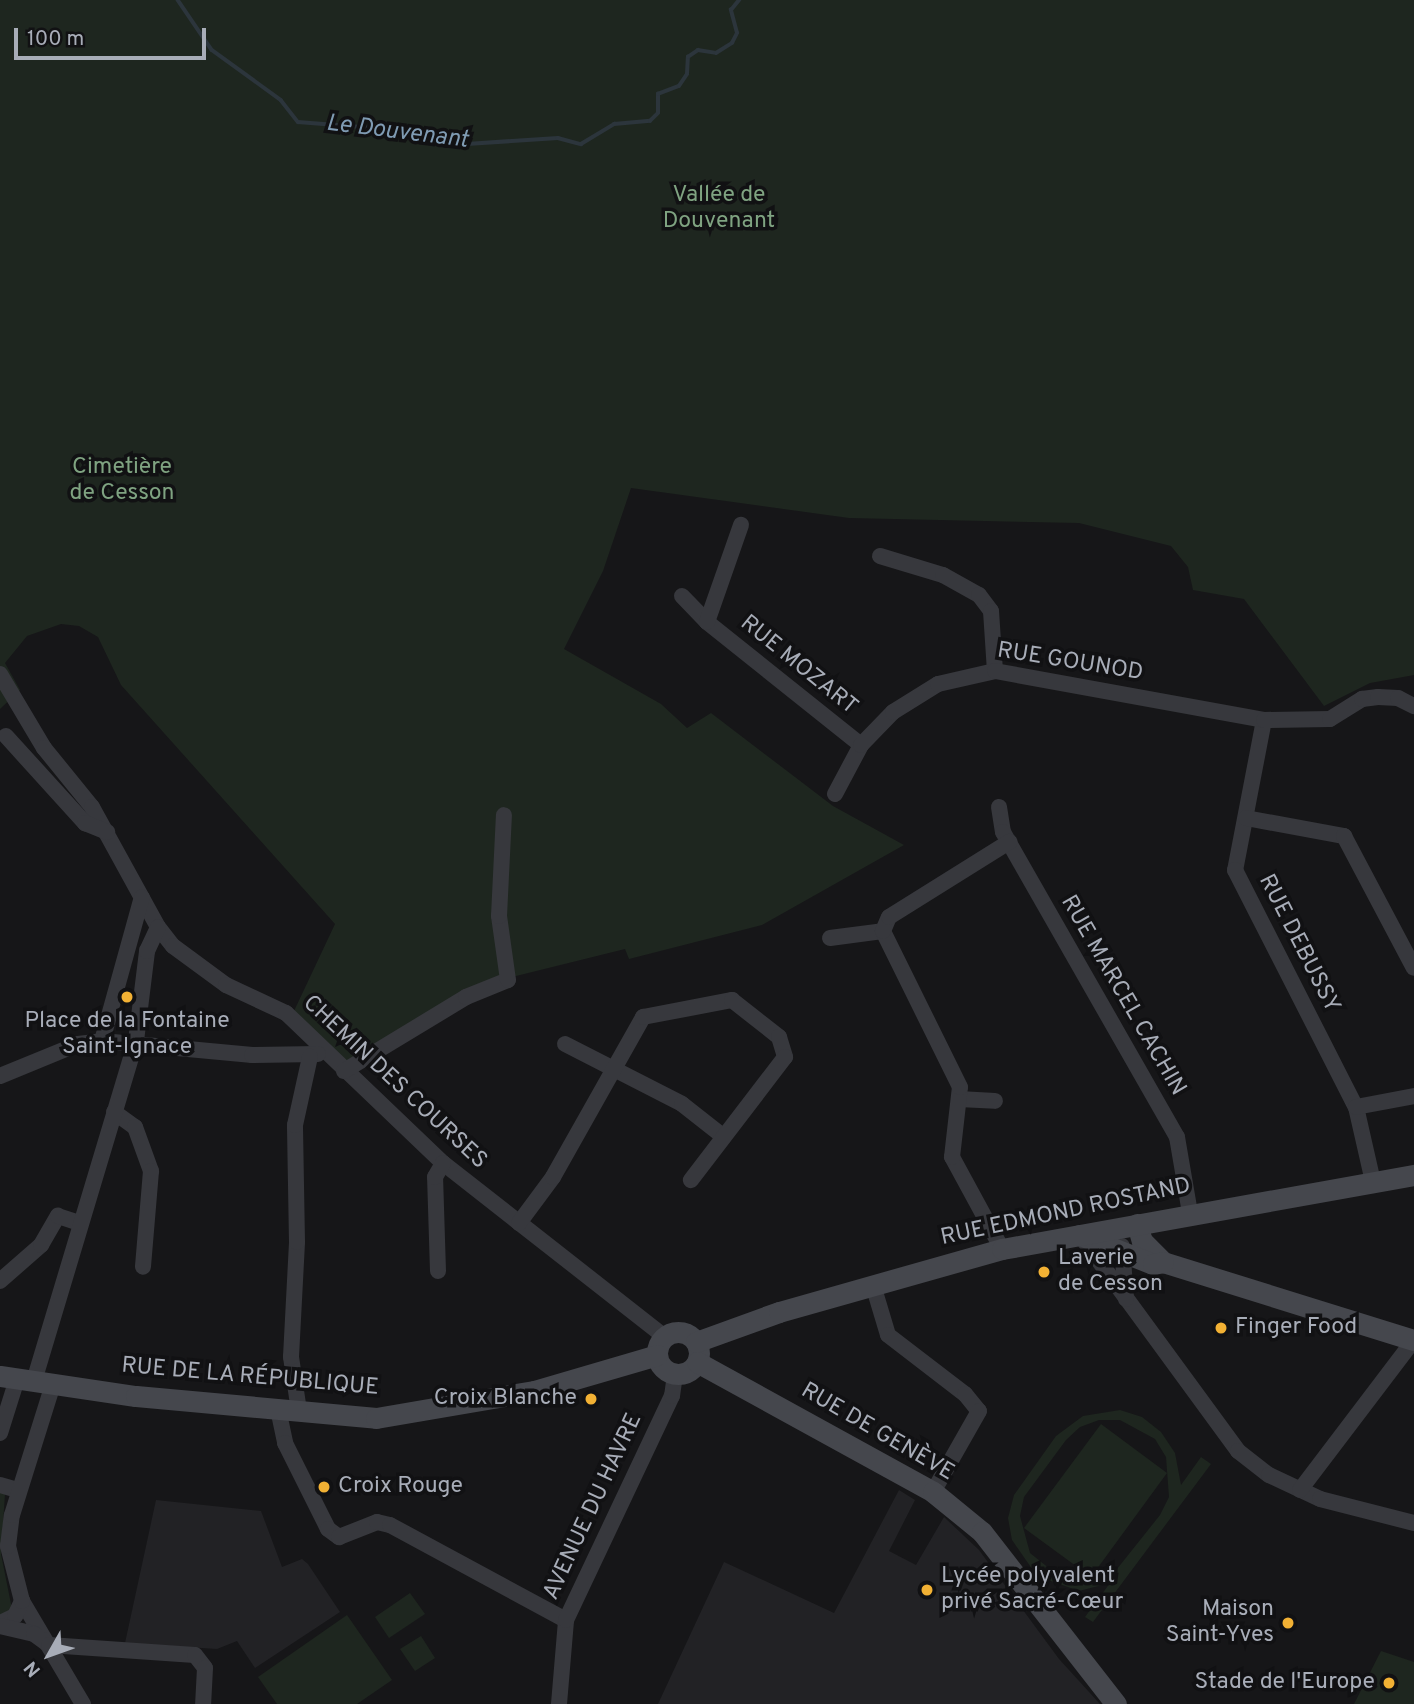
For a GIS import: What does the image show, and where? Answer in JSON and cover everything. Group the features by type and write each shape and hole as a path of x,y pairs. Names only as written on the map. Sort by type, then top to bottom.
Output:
{"street":[{"name":"RUE MOZART","path":"707,622 741,525"},
{"path":"880,556 943,575 979,595 991,611 995,671"},
{"name":"RUE MOZART","path":"682,596 707,622 861,746"},
{"name":"RUE GOUNOD","path":"835,794 861,746 913,696 938,684 995,671 1264,720 1330,719 1362,699 1378,697 1398,698 1414,706"},
{"name":"CHEMIN DES COURSES","path":"0,674 44,748 107,832 158,927 189,961 226,985 286,1013 316,1054 344,1071 443,1163 519,1223 661,1346"},
{"name":"RUE DEBUSSY","path":"1264,720 1235,870 1356,1107 1373,1182"},
{"path":"6,736 85,823 107,832"},
{"name":"RUE MARCEL CACHIN","path":"999,807 1009,842 1177,1137 1190,1213"},
{"path":"344,1071 466,997 508,980 499,916 504,816"},
{"path":"1245,818 1344,836 1414,968"},
{"path":"1002,1249 952,1157 960,1087 883,931 889,917 1009,842"},
{"path":"102,1041 142,897"},
{"path":"0,1433 26,1380 114,1112 136,1041 147,951 158,927"},
{"path":"830,938 883,931"},
{"path":"519,1223 552,1177 643,1017 719,999 732,1000 779,1037 785,1057 691,1180"},
{"path":"0,1076 78,1044 102,1041 316,1054 295,1125 297,1242 285,1443 328,1530 339,1536 377,1522 390,1525 566,1620"},
{"path":"565,1044 614,1066 682,1104 724,1137"},
{"path":"1356,1107 1414,1096"},
{"path":"958,1099 995,1101"},
{"path":"114,1112 135,1127 151,1171 143,1267"},
{"path":"438,1272 435,1177 443,1163"},
{"name":"RUE EDMOND ROSTAND","path":"697,1352 873,1285 1002,1249 1190,1213 1414,1175"},
{"path":"0,1281 41,1245 58,1216 79,1223"},
{"path":"1125,1299 1124,1254 1127,1226"},
{"path":"1127,1226 1163,1262 1414,1340 1300,1490"},
{"path":"1080,1235 1153,1264 1163,1262"},
{"path":"1080,1235 1238,1451 1269,1475 1300,1490 1340,1505 1414,1523"},
{"path":"873,1285 888,1335 965,1394 979,1411 933,1492"},
{"path":"682,1332 697,1352 690,1370 676,1374 665,1370 661,1346 682,1332"},
{"name":"RUE DE LA RÉPUBLIQUE","path":"26,1380 356,1418 402,1415 534,1391 661,1346"},
{"name":"RUE DE GENÈVE","path":"697,1352 933,1492 982,1532 1116,1704"},
{"name":"AVENUE DU HAVRE","path":"554,1701 566,1620 673,1396 676,1374"},
{"path":"26,1380 17,1490 8,1546 22,1601 83,1704"},
{"path":"0,1485 17,1490"},
{"path":"0,1624 15,1616 22,1601"},
{"path":"0,1624 34,1634 49,1645 195,1655 205,1668 204,1704"}],"shaded area":[{"name":"Lycée polyvalent privé Sacré-Cœur","path":"899,1490 915,1500 889,1551 916,1565 944,1517 979,1550 1059,1659 1100,1704 658,1704 724,1562 834,1613"},
{"path":"156,1500 261,1511 282,1567 302,1559 340,1612 255,1668 237,1641 217,1649 125,1643"}],"green space":[{"path":"0,0 1414,0 1414,675 1370,683 1324,706 1244,599 1193,590 1188,567 1171,546 1079,523 849,518 631,488 603,571 564,649 661,704 687,728 711,713 833,806 904,845 762,925 629,959 625,949 488,983 348,1063 294,1011 335,924 121,685 98,637 79,626 61,624 27,636 5,663 20,690 0,709"},
{"path":"1120,1410 1142,1417 1161,1432 1175,1453 1181,1485 1201,1457 1211,1464 1093,1622 1085,1617 1110,1583 1079,1591 1037,1576 1012,1540 1008,1518 1014,1495 1056,1436 1083,1416","holes":["1099,1420 1120,1420 1155,1439 1166,1457 1169,1497 1160,1515 1117,1569 1099,1578 1060,1577 1030,1553 1020,1516 1024,1497 1066,1440 1080,1427"]},
{"path":"1101,1424 1167,1473 1091,1577 1024,1528"},
{"path":"0,1491 5,1494 1,1554 12,1609 0,1616"},
{"path":"410,1593 425,1614 389,1638 375,1617"},
{"path":"347,1615 392,1680 357,1704 277,1704 258,1677"},
{"path":"421,1636 435,1658 415,1671 400,1649"},
{"name":"Stade de l'Europe","path":"1381,1651 1414,1662 1414,1704 1354,1704"}],"waterway":[{"name":"Le Douvenant","path":"178,0 212,50 281,100 298,122 413,131 467,144 558,138 581,144 614,124 650,121 658,113 658,94 679,86 687,74 688,57 698,50 716,53 732,43 737,33 731,10 739,0"}],"place":[{"name":"Place de la Fontaine Saint-Ignace","path":"127,997"},
{"name":"Laverie de Cesson","path":"1044,1272"},
{"name":"Finger Food","path":"1221,1328"},
{"name":"Croix Blanche","path":"591,1399"},
{"name":"Croix Rouge","path":"324,1487"},
{"name":"Lycée polyvalent privé Sacré-Cœur","path":"927,1590"},
{"name":"Maison Saint-Yves","path":"1288,1623"},
{"name":"Stade de l'Europe","path":"1389,1683"}],"park label":[{"name":"Vallée de Douvenant","path":"719,209"},
{"name":"Cimetière de Cesson","path":"122,481"}]}
